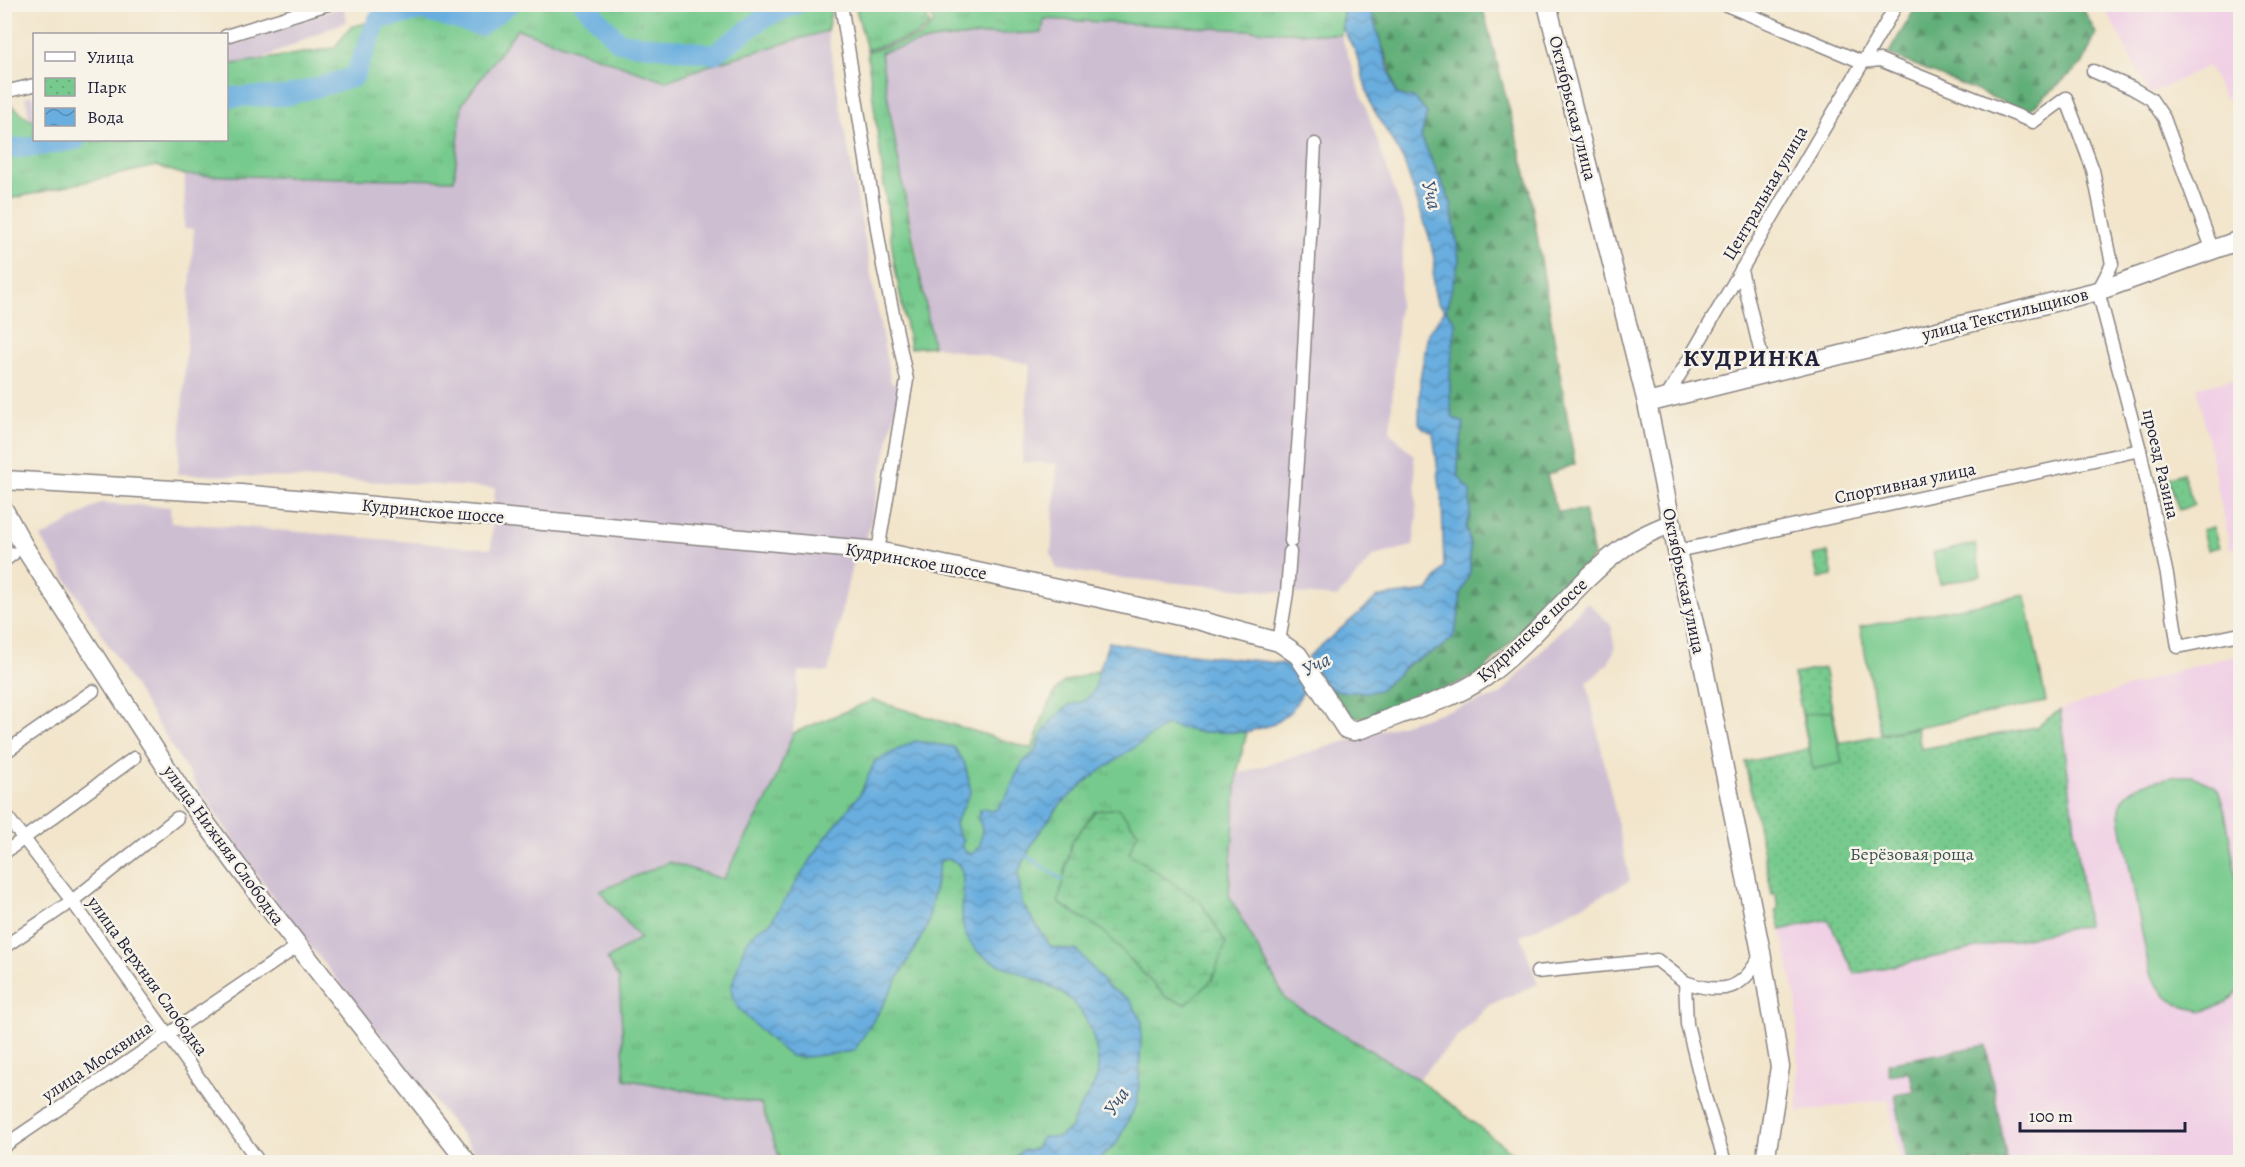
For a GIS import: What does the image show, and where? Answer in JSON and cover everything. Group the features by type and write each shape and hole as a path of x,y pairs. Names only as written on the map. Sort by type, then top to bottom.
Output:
{"street":[{"path":"228,35 328,4"},
{"path":"841,4 883,266 907,380 878,551"},
{"name":"Октябрьская улица","path":"1547,4 1656,402 1677,551 1700,649 1761,952 1780,1067 1765,1162"},
{"path":"1724,4 1862,62 1880,60 2033,122 2066,98 2093,170 2112,264 2098,291"},
{"name":"Центральная улица","path":"1656,402 1741,270 1897,4"},
{"path":"2093,71 2151,99 2164,118 2213,251"},
{"path":"4,92 33,85"},
{"path":"1279,642 1287,593 1302,407 1315,144"},
{"name":"улица Текстильщиков","path":"1656,402 2098,291 2241,240"},
{"path":"1741,270 1766,375"},
{"name":"проезд Разина","path":"2098,291 2140,450 2167,574 2178,647 2241,634"},
{"name":"Спортивная улица","path":"1677,551 2140,450"},
{"name":"Кудринское шоссе","path":"4,480 242,494 878,551 1107,599 1279,642 1298,655 1346,729 1354,731 1369,728 1464,691 1511,655 1602,565 1623,548 1641,536 1672,523"},
{"name":"улица Нижняя Слободка","path":"4,510 26,550 179,787 298,946 467,1162"},
{"path":"4,753 93,691"},
{"path":"4,853 134,758"},
{"name":"улица Верхняя Слободка","path":"4,813 72,901 259,1162"},
{"path":"4,947 72,901 177,818"},
{"name":"улица Москвина","path":"4,1146 298,946"},
{"path":"1537,972 1657,960 1685,982 1705,989 1724,989 1740,982 1754,970 1761,952"},
{"path":"1685,982 1687,1024 1725,1162"}],"shaded area":[{"path":"2103,5 2240,5 2240,91 2224,99 2208,66 2150,94"},
{"path":"343,6 347,21 259,60 228,65 228,48"},
{"path":"1044,19 1341,35 1405,221 1390,432 1414,456 1417,517 1413,546 1374,556 1337,597 1120,578 1057,569 1051,555 1057,464 1022,462 1030,364 933,346 917,251 891,127 881,52 932,40 991,34 1041,33"},
{"path":"517,29 666,81 716,63 827,31 889,373 892,384 899,383 899,393 869,530 851,570 828,672 799,671 793,733 770,794 723,879 669,862 640,939 607,959 619,979 625,1079 761,1104 781,1162 483,1162 286,916 198,788 41,538 101,503 170,507 171,523 244,527 491,549 495,488 178,474 194,229 184,228 185,175 454,180 462,104"},
{"path":"33,95 33,119 30,120 25,97"},
{"path":"2240,378 2240,546 2230,549 2197,387"},
{"path":"1587,602 1611,625 1615,649 1608,664 1587,683 1630,881 1521,936 1538,984 1489,1005 1418,1079 1286,1000 1229,895 1237,774 1500,695"},
{"path":"2240,654 2240,1162 1900,1162 1888,1099 1798,1112 1797,1004 1781,930 1829,919 2086,925 2060,710 2186,668"}],"green space":[{"path":"1342,4 1344,7 1341,35 1044,19 1042,33 991,34 932,40 881,52 933,346 910,348 894,262 867,52 920,37 934,23 926,5"},
{"path":"1918,4 2081,5 2096,33 2083,63 2027,112 1888,54"},
{"path":"430,5 829,5 831,13 827,31 716,63 666,81 517,29 462,104 454,180 185,175 156,166 5,200 5,100 30,120 33,119 33,141 228,141 228,65 334,48 351,27"},
{"path":"855,5 921,5 930,24 918,35 867,50"},
{"path":"1367,5 1482,5 1528,181 1575,464 1547,475 1557,512 1584,510 1594,556 1480,674 1372,718 1353,717 1340,708 1324,685 1380,690 1410,663 1437,650 1458,621 1461,593 1470,572 1470,544 1466,527 1470,516 1458,476 1458,456 1450,401 1446,310 1459,260 1451,203 1421,137 1427,113 1415,99 1396,94 1390,67"},
{"path":"2183,473 2194,505 2179,510 2168,478"},
{"path":"2213,527 2219,547 2207,550 2202,530"},
{"path":"1975,544 1981,576 1940,584 1933,553"},
{"path":"1828,552 1833,576 1818,578 1813,555"},
{"path":"2025,595 2046,702 1881,734 1860,627"},
{"path":"1109,642 1198,732 1247,732 1237,774 1229,895 1286,1000 1418,1079 1524,1162 781,1162 761,1104 625,1079 619,979 607,959 640,938 600,891 669,862 723,879 770,794 793,733 873,700 1032,749 1055,692 1062,683 1099,670"},
{"name":"Берёзовая роща","path":"1824,668 1839,743 1917,728 1921,749 2036,727 2060,710 2087,925 1855,974 1828,919 1781,930 1776,910 1779,909 1775,893 1772,894 1745,762 1809,749 1794,674"},
{"path":"1832,710 1842,763 1813,769 1803,715"},
{"path":"2178,776 2192,776 2215,786 2219,792 2225,812 2240,896 2240,990 2226,1003 2204,1011 2184,1007 2165,996 2150,974 2121,823 2120,808 2128,793 2143,784"},
{"path":"1118,808 1138,832 1129,853 1201,902 1226,943 1212,980 1186,1004 1167,998 1101,929 1058,903 1072,841 1095,811"},
{"path":"1986,1045 2007,1162 1907,1162 1895,1095 1914,1092 1910,1072 1889,1075 1887,1063"}],"water":[{"name":"Уча","path":"1342,5 1367,5 1370,8 1396,94 1415,99 1427,113 1421,137 1451,203 1459,260 1446,310 1456,323 1450,371 1450,394 1453,418 1464,423 1458,456 1458,476 1470,490 1470,516 1466,527 1470,544 1470,572 1461,593 1458,621 1453,638 1437,650 1410,663 1380,690 1368,692 1335,690 1324,685 1308,657 1378,597 1428,591 1444,567 1442,503 1433,433 1424,429 1419,423 1420,379 1428,333 1445,310 1437,303 1433,285 1434,258 1429,236 1403,159 1371,105 1356,53 1343,29 1344,7"},
{"name":"Уча","path":"1109,642 1171,652 1288,664 1305,689 1291,711 1274,724 1247,732 1198,732 1166,725 1089,779 1060,805 1036,837 1018,873 1022,904 1051,947 1078,951 1108,987 1130,1000 1142,1020 1138,1101 1117,1143 1096,1162 1009,1162 1023,1150 1029,1151 1036,1148 1042,1137 1059,1137 1071,1128 1076,1114 1097,1078 1097,1053 1085,1018 1069,998 1043,983 991,961 972,945 962,920 963,877 960,867 954,861 948,858 940,861 927,927 854,1051 807,1057 790,1056 739,1009 731,988 745,944 757,930 770,923 823,841 860,794 875,761 915,741 954,747 965,764 971,791 955,823 958,834 964,840 961,846 966,852 972,854 980,846 982,828 978,818 980,810 998,809 1024,761 1036,751 1042,734 1053,719 1069,705 1084,701 1094,691"}],"waterway":[{"path":"228,97 285,96 354,77 378,19 423,11 480,26 510,4"},
{"path":"584,4 619,42 714,54 764,18 797,4"},
{"path":"4,149 70,141"},
{"path":"1027,856 1063,880"}],"district":[{"name":"КУДРИНКА","path":"1752,358"}]}
